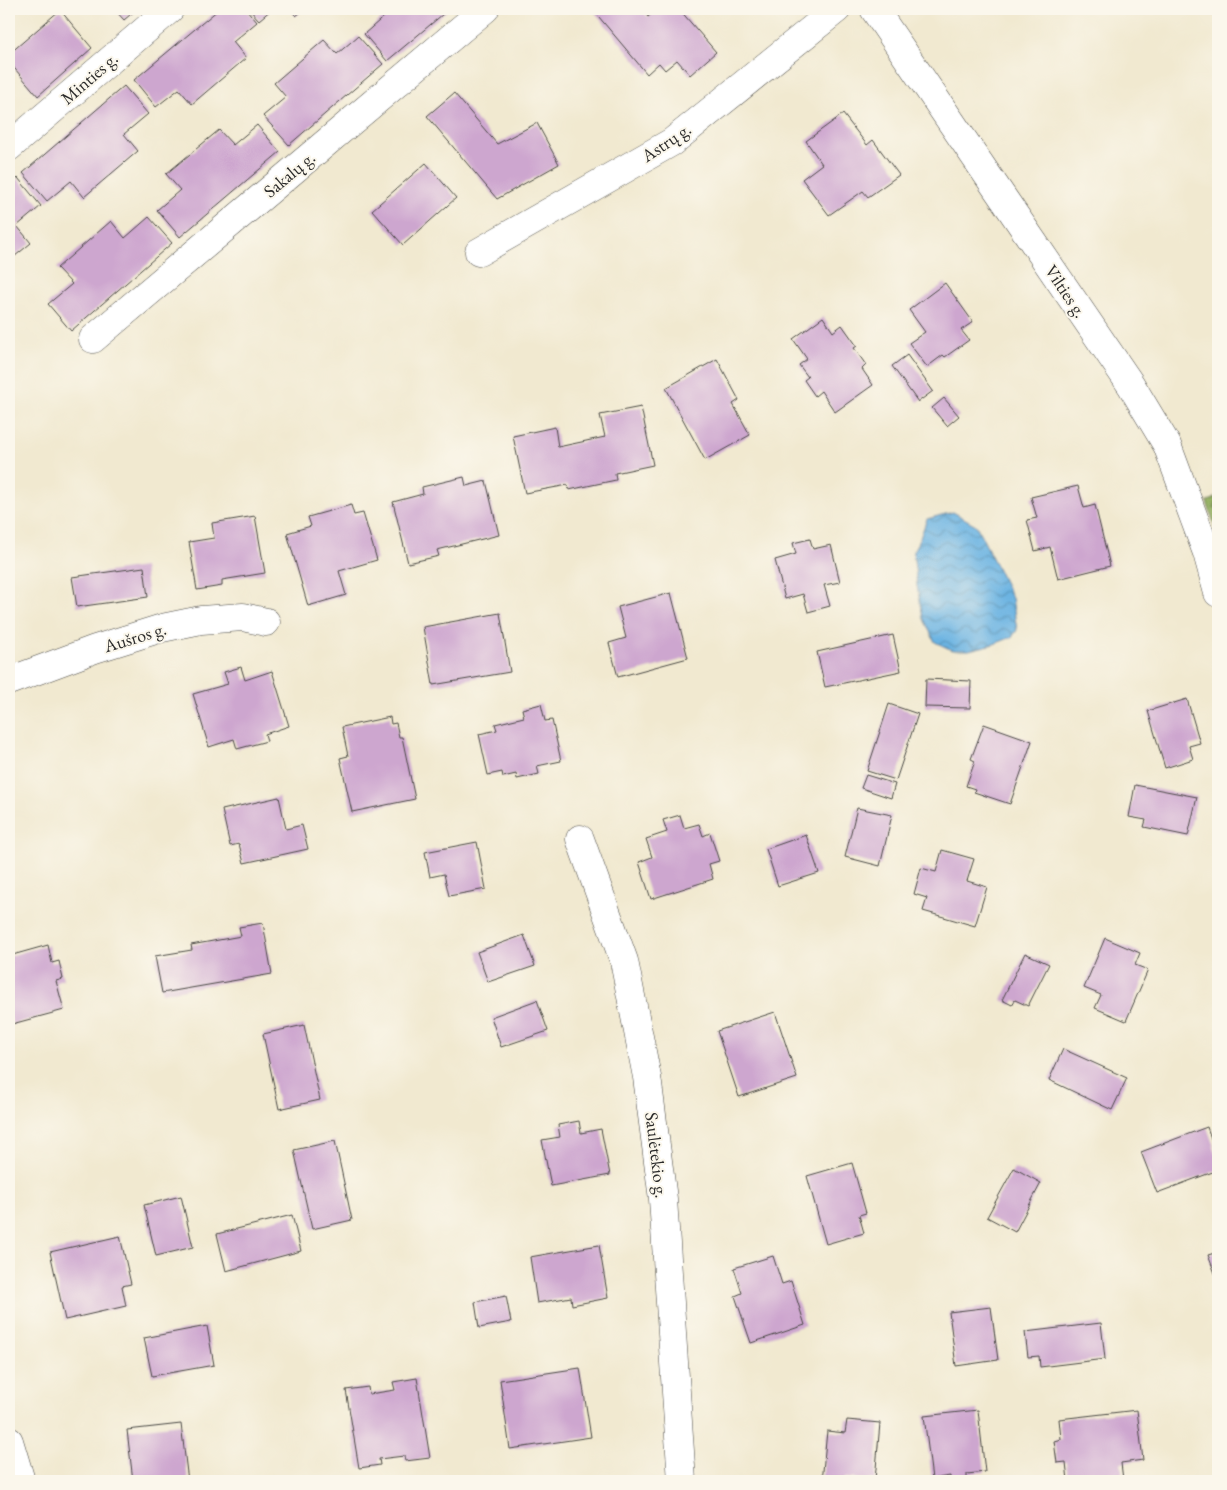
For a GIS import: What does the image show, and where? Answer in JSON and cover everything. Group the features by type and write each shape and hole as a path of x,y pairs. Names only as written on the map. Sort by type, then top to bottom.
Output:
{"street":[{"name":"Minties g.","path":"9,146 170,9"},
{"name":"Sakalų g.","path":"93,339 485,9"},
{"name":"Astrų g.","path":"479,252 672,142 837,9"},
{"name":"Vilties g.","path":"874,9 1131,385 1167,445 1207,553 1218,593"},
{"name":"Aušros g.","path":"9,681 95,649 162,628 201,620 243,617 266,622"},
{"name":"Saulėtekio g.","path":"580,839 624,961 647,1077 663,1200 682,1481"},
{"path":"9,1441 21,1481"}],"green space":[{"path":"1218,496 1218,536 1207,502"}],"water":[{"path":"953,512 976,525 1012,598 1017,630 1012,637 969,650 952,650 935,642 923,617 917,586 913,551 927,519"}],"building":[{"path":"114,9 137,9 124,20"},
{"path":"219,9 246,9 257,22 233,42 246,58 192,104 179,89 156,107 134,80"},
{"path":"249,9 272,9 259,20"},
{"path":"290,9 305,9 296,16"},
{"path":"383,9 449,9 387,61 364,34 387,14"},
{"path":"594,9 641,9 648,17 657,9 679,9 716,52 690,75 677,60 665,70 659,63 647,74"},
{"path":"60,10 92,48 38,96 9,62 9,54"},
{"path":"358,36 383,64 289,145 263,116 286,97 274,83 324,40 337,54"},
{"path":"124,86 148,114 124,134 138,151 84,197 71,181 47,201 23,173"},
{"path":"454,93 497,144 537,123 559,164 497,199 427,116"},
{"path":"843,114 867,145 873,140 899,175 868,197 863,191 829,215 802,179 822,164 806,141"},
{"path":"257,125 280,152 180,237 157,210 180,190 166,174 219,130 233,145"},
{"path":"426,163 456,198 403,245 372,210"},
{"path":"18,178 41,206 17,226 31,243 9,261 9,186"},
{"path":"149,217 172,243 71,331 48,304 72,284 57,268 111,221 125,238"},
{"path":"945,283 973,322 961,330 969,340 927,367 909,343 925,332 909,310"},
{"path":"823,317 833,332 842,325 857,346 854,348 866,365 862,369 873,385 835,412 821,391 815,396 804,380 808,377 799,365 807,359 793,339"},
{"path":"907,355 933,391 918,402 892,366"},
{"path":"717,359 739,400 733,404 750,435 705,460 666,388"},
{"path":"944,398 959,416 947,426 932,408"},
{"path":"641,407 653,465 615,473 616,480 569,490 568,485 525,493 513,436 555,427 558,447 605,437 600,415"},
{"path":"464,477 466,486 486,481 499,535 437,550 439,556 408,563 393,502 423,494 422,487"},
{"path":"1078,486 1084,508 1095,505 1110,566 1058,579 1050,547 1035,551 1027,520 1037,518 1031,497"},
{"path":"351,505 354,515 363,513 377,560 339,571 346,595 308,606 287,533 311,526 308,517"},
{"path":"255,516 265,573 222,580 222,586 197,590 189,542 214,538 212,523"},
{"path":"810,539 813,549 831,545 840,582 824,585 830,606 808,612 803,594 785,599 775,560 796,554 793,543"},
{"path":"144,567 148,597 77,607 72,577"},
{"path":"671,593 688,658 618,677 609,643 626,638 618,607"},
{"path":"500,613 510,672 433,685 423,627"},
{"path":"893,635 901,671 825,687 817,652"},
{"path":"241,667 245,680 272,671 289,726 265,734 267,741 237,749 234,739 209,747 193,694 228,684 224,672"},
{"path":"926,679 971,681 970,708 925,707"},
{"path":"1187,699 1200,743 1189,746 1193,759 1165,768 1148,711"},
{"path":"541,704 545,721 552,720 561,761 537,766 539,774 517,779 516,774 503,777 502,772 488,775 479,734 497,730 495,724 524,717 522,709"},
{"path":"889,704 918,714 896,780 867,771"},
{"path":"390,717 391,724 396,723 399,737 402,737 415,799 352,812 340,758 348,756 342,727"},
{"path":"984,724 1032,741 1010,804 974,792 975,789 966,786 975,761 971,759"},
{"path":"866,775 895,784 891,798 861,788"},
{"path":"1135,785 1197,797 1188,836 1144,827 1146,820 1129,817"},
{"path":"279,797 286,829 302,825 308,849 244,863 239,844 230,846 222,810"},
{"path":"857,808 892,815 880,866 845,857"},
{"path":"680,815 684,828 699,824 703,836 710,833 719,861 709,864 713,879 651,899 639,862 652,857 646,839 667,832 663,820"},
{"path":"806,835 819,873 778,886 766,849"},
{"path":"477,842 486,889 449,896 444,874 430,877 425,852"},
{"path":"942,850 974,859 967,881 987,887 975,926 923,911 927,898 914,894 921,868 936,872"},
{"path":"263,923 272,974 162,993 155,956 192,950 191,945 241,936 239,927"},
{"path":"524,935 535,966 488,982 477,952"},
{"path":"1105,938 1140,953 1135,965 1148,970 1126,1021 1095,1008 1101,995 1084,988"},
{"path":"48,945 52,963 59,961 63,979 56,981 64,1010 12,1024 9,1011 9,956"},
{"path":"1025,953 1049,964 1028,1006 1015,1000 1012,1005 1002,1000"},
{"path":"537,1000 548,1031 501,1047 491,1017"},
{"path":"775,1012 797,1078 739,1097 717,1031"},
{"path":"304,1025 320,1100 279,1109 263,1034"},
{"path":"1063,1049 1127,1078 1112,1110 1049,1080"},
{"path":"579,1121 581,1133 601,1129 610,1175 551,1186 542,1140 560,1137 558,1125"},
{"path":"1207,1127 1218,1158 1218,1170 1157,1193 1141,1152"},
{"path":"335,1141 352,1220 312,1229 294,1150"},
{"path":"852,1163 866,1213 859,1215 864,1233 826,1244 807,1176"},
{"path":"1014,1168 1041,1183 1015,1232 987,1217"},
{"path":"181,1196 193,1247 156,1256 144,1205"},
{"path":"292,1215 301,1251 226,1271 217,1234"},
{"path":"120,1236 131,1284 122,1286 126,1306 65,1320 50,1252"},
{"path":"599,1245 608,1298 572,1305 571,1297 537,1303 530,1257"},
{"path":"1218,1252 1218,1281 1208,1255"},
{"path":"773,1256 782,1284 791,1281 805,1325 751,1343 735,1296 742,1293 734,1268"},
{"path":"506,1296 511,1322 479,1328 475,1302"},
{"path":"991,1307 998,1360 956,1366 949,1312"},
{"path":"1101,1323 1105,1359 1040,1367 1039,1356 1028,1357 1025,1332"},
{"path":"207,1326 214,1365 152,1376 144,1338"},
{"path":"580,1368 591,1437 510,1449 500,1380"},
{"path":"417,1378 430,1458 405,1461 404,1456 379,1459 380,1465 359,1468 346,1390 368,1387 369,1394 395,1390 393,1382"},
{"path":"978,1410 985,1472 967,1474 967,1481 950,1481 950,1476 932,1479 924,1416"},
{"path":"1137,1410 1143,1460 1121,1463 1123,1480 1068,1481 1066,1462 1057,1463 1054,1441 1061,1439 1059,1419"},
{"path":"847,1420 880,1423 875,1480 845,1478 845,1481 822,1481 827,1431 845,1433"},
{"path":"181,1424 188,1481 133,1481 127,1430"}]}
